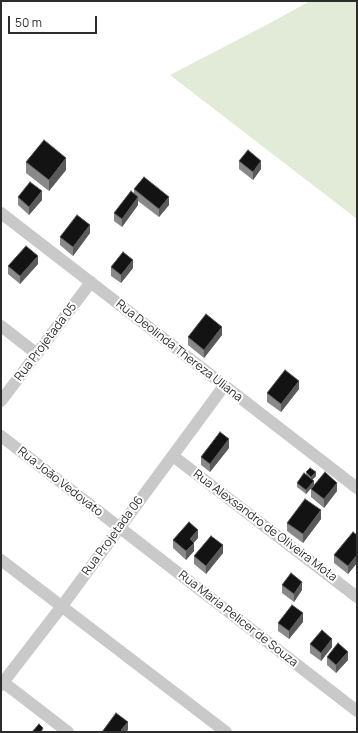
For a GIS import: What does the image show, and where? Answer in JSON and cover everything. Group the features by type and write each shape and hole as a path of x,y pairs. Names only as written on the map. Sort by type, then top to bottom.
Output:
{"street":[{"name":"Rua Deolinda Thereza Uliana","path":"1,213 357,488"},
{"name":"Rua Projetada 05","path":"1,401 91,282"},
{"path":"1,326 37,354"},
{"name":"Rua Projetada 06","path":"2,684 62,606 224,386"},
{"name":"Rua João Vedovato","path":"1,436 119,528"},
{"name":"Rua Alexsandro de Oliveira Mota","path":"173,456 357,597"},
{"name":"Rua Maria Pelicer de Souza","path":"119,528 357,711"},
{"path":"1,560 226,732"},
{"path":"2,684 68,732"}],"green space":[{"path":"310,1 357,1 357,219 170,75"}],"building":[{"path":"44,140 66,158 49,180 26,162"},
{"path":"248,150 261,161 253,172 239,161"},
{"path":"144,177 169,197 159,209 134,189"},
{"path":"30,182 42,191 29,207 18,197"},
{"path":"131,191 138,197 122,219 114,213"},
{"path":"77,215 90,225 73,247 60,237"},
{"path":"26,246 38,256 20,276 8,266"},
{"path":"123,252 133,260 121,275 111,267"},
{"path":"206,314 222,327 204,350 188,337"},
{"path":"285,370 299,381 281,404 267,393"},
{"path":"220,432 229,439 210,464 201,457"},
{"path":"310,468 316,472 311,477 306,472"},
{"path":"325,472 337,483 324,499 311,489"},
{"path":"304,473 314,481 306,490 297,483"},
{"path":"305,499 321,510 303,534 287,523"},
{"path":"189,522 198,530 190,539 194,543 186,551 173,540"},
{"path":"353,532 357,535 357,555 348,566 334,555"},
{"path":"211,536 223,545 206,566 194,556"},
{"path":"291,573 302,582 294,594 282,585"},
{"path":"292,605 303,613 289,631 278,623"},
{"path":"322,630 332,639 321,653 310,644"},
{"path":"338,643 348,652 336,665 327,657"},
{"path":"116,713 128,722 121,730 123,732 102,732"},
{"path":"39,724 43,728 41,732 32,732"}]}
